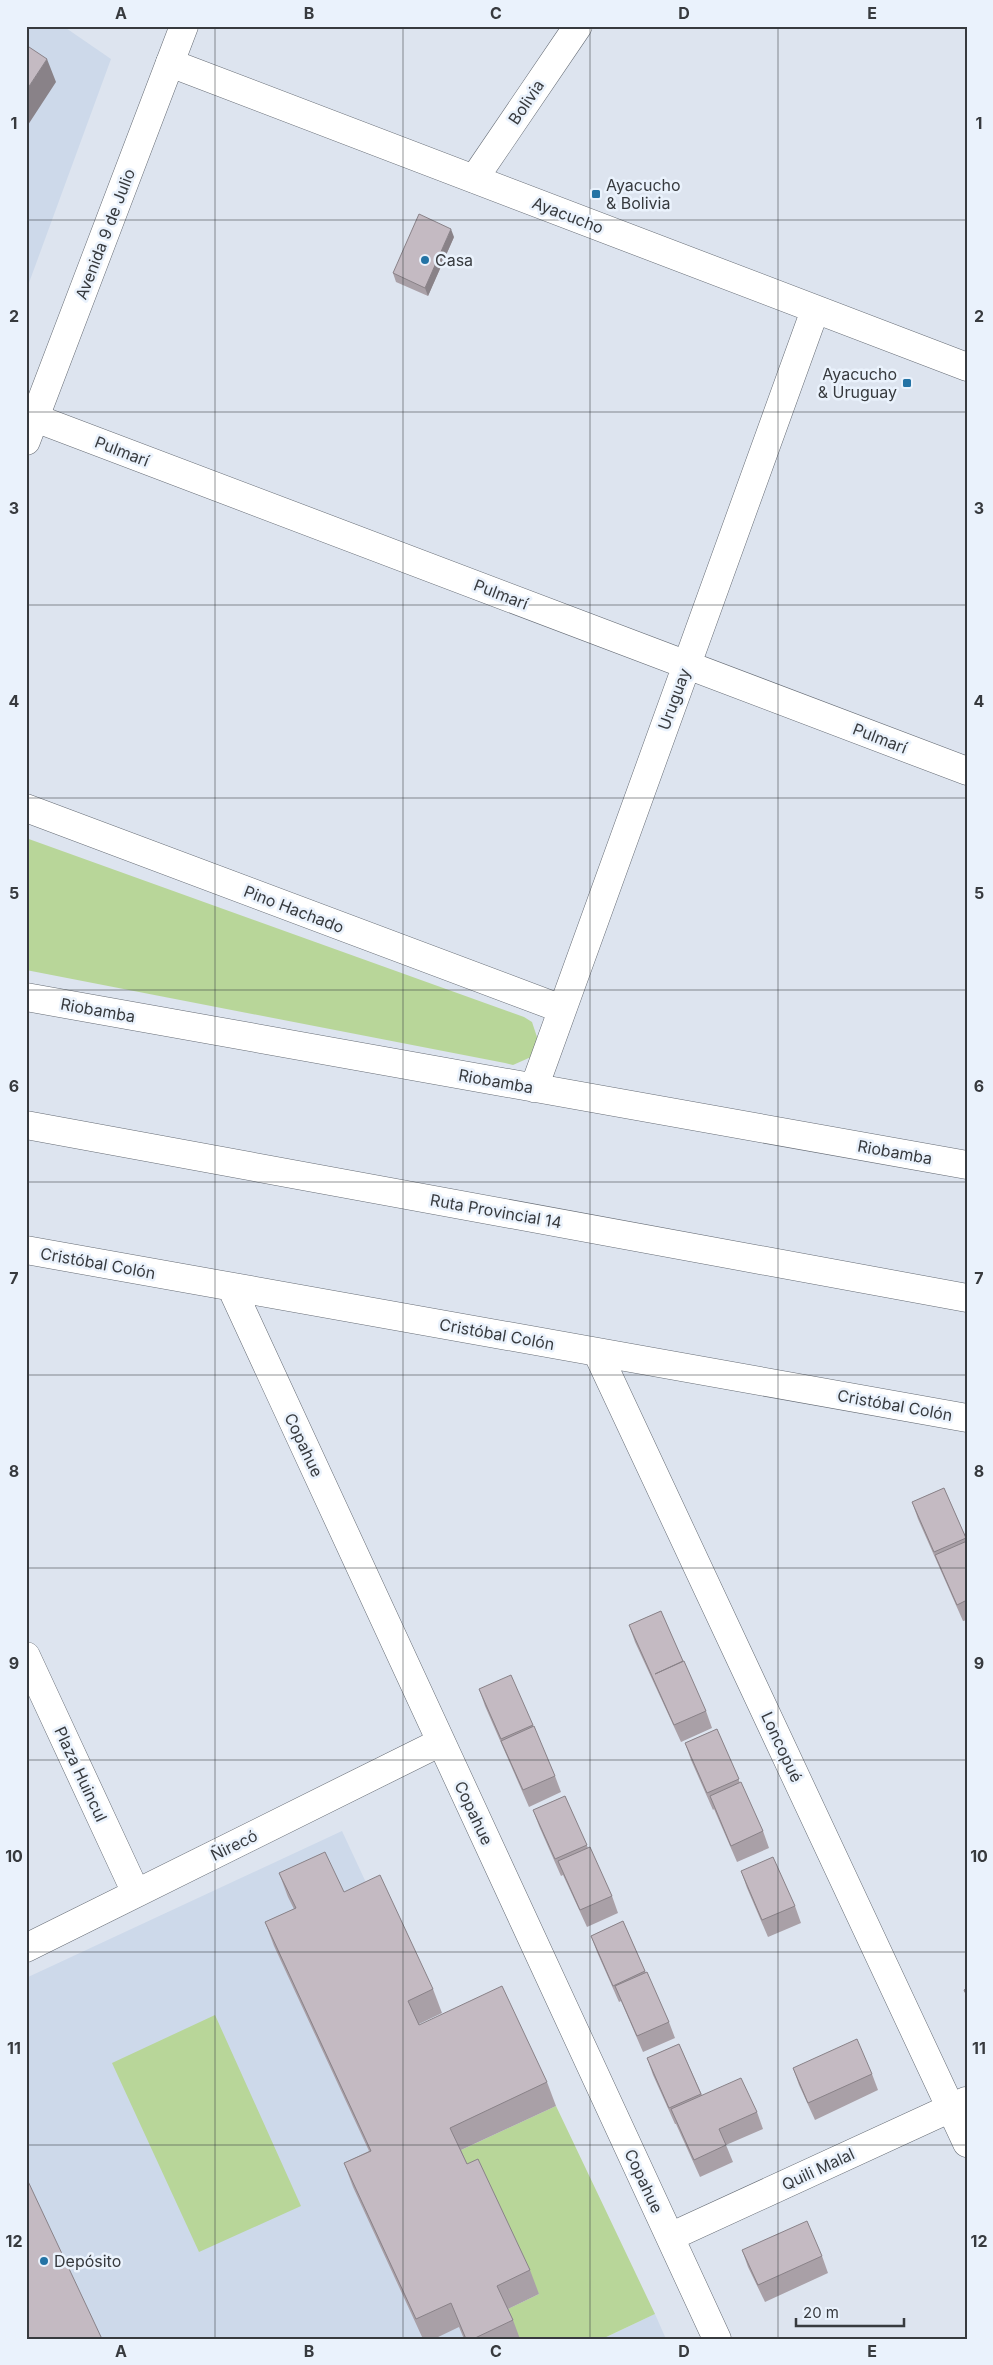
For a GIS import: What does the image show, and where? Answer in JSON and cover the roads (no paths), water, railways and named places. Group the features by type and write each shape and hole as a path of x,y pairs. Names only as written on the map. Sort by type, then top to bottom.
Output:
{"street":[{"name":"Avenida 9 de Julio","path":"31,429 184,26"},
{"name":"Bolivia","path":"474,179 578,26"},
{"name":"Ayacucho","path":"170,63 967,367"},
{"name":"Uruguay","path":"534,1088 815,310"},
{"name":"Pulmarí","path":"31,429 687,665 967,771"},
{"name":"Pino Hachado","path":"26,808 562,1009"},
{"name":"Riobamba","path":"26,997 967,1165"},
{"name":"Ruta Provincial 14","path":"26,1125 967,1298"},
{"name":"Cristóbal Colón","path":"26,1250 967,1418"},
{"name":"Copahue","path":"231,1287 717,2339"},
{"name":"Loncopué","path":"597,1352 959,2104 967,2143"},
{"name":"Plaza Huincul","path":"26,1656 136,1893"},
{"name":"Ñirecó","path":"26,1948 441,1742"},
{"name":"Quili Malal","path":"670,2237 959,2104"}],"place":[{"name":"Ayacucho & Bolivia","path":"596,194"},
{"name":"Casa","path":"425,260"},
{"name":"Ayacucho & Uruguay","path":"907,383"},
{"name":"Depósito","path":"44,2261"}]}
